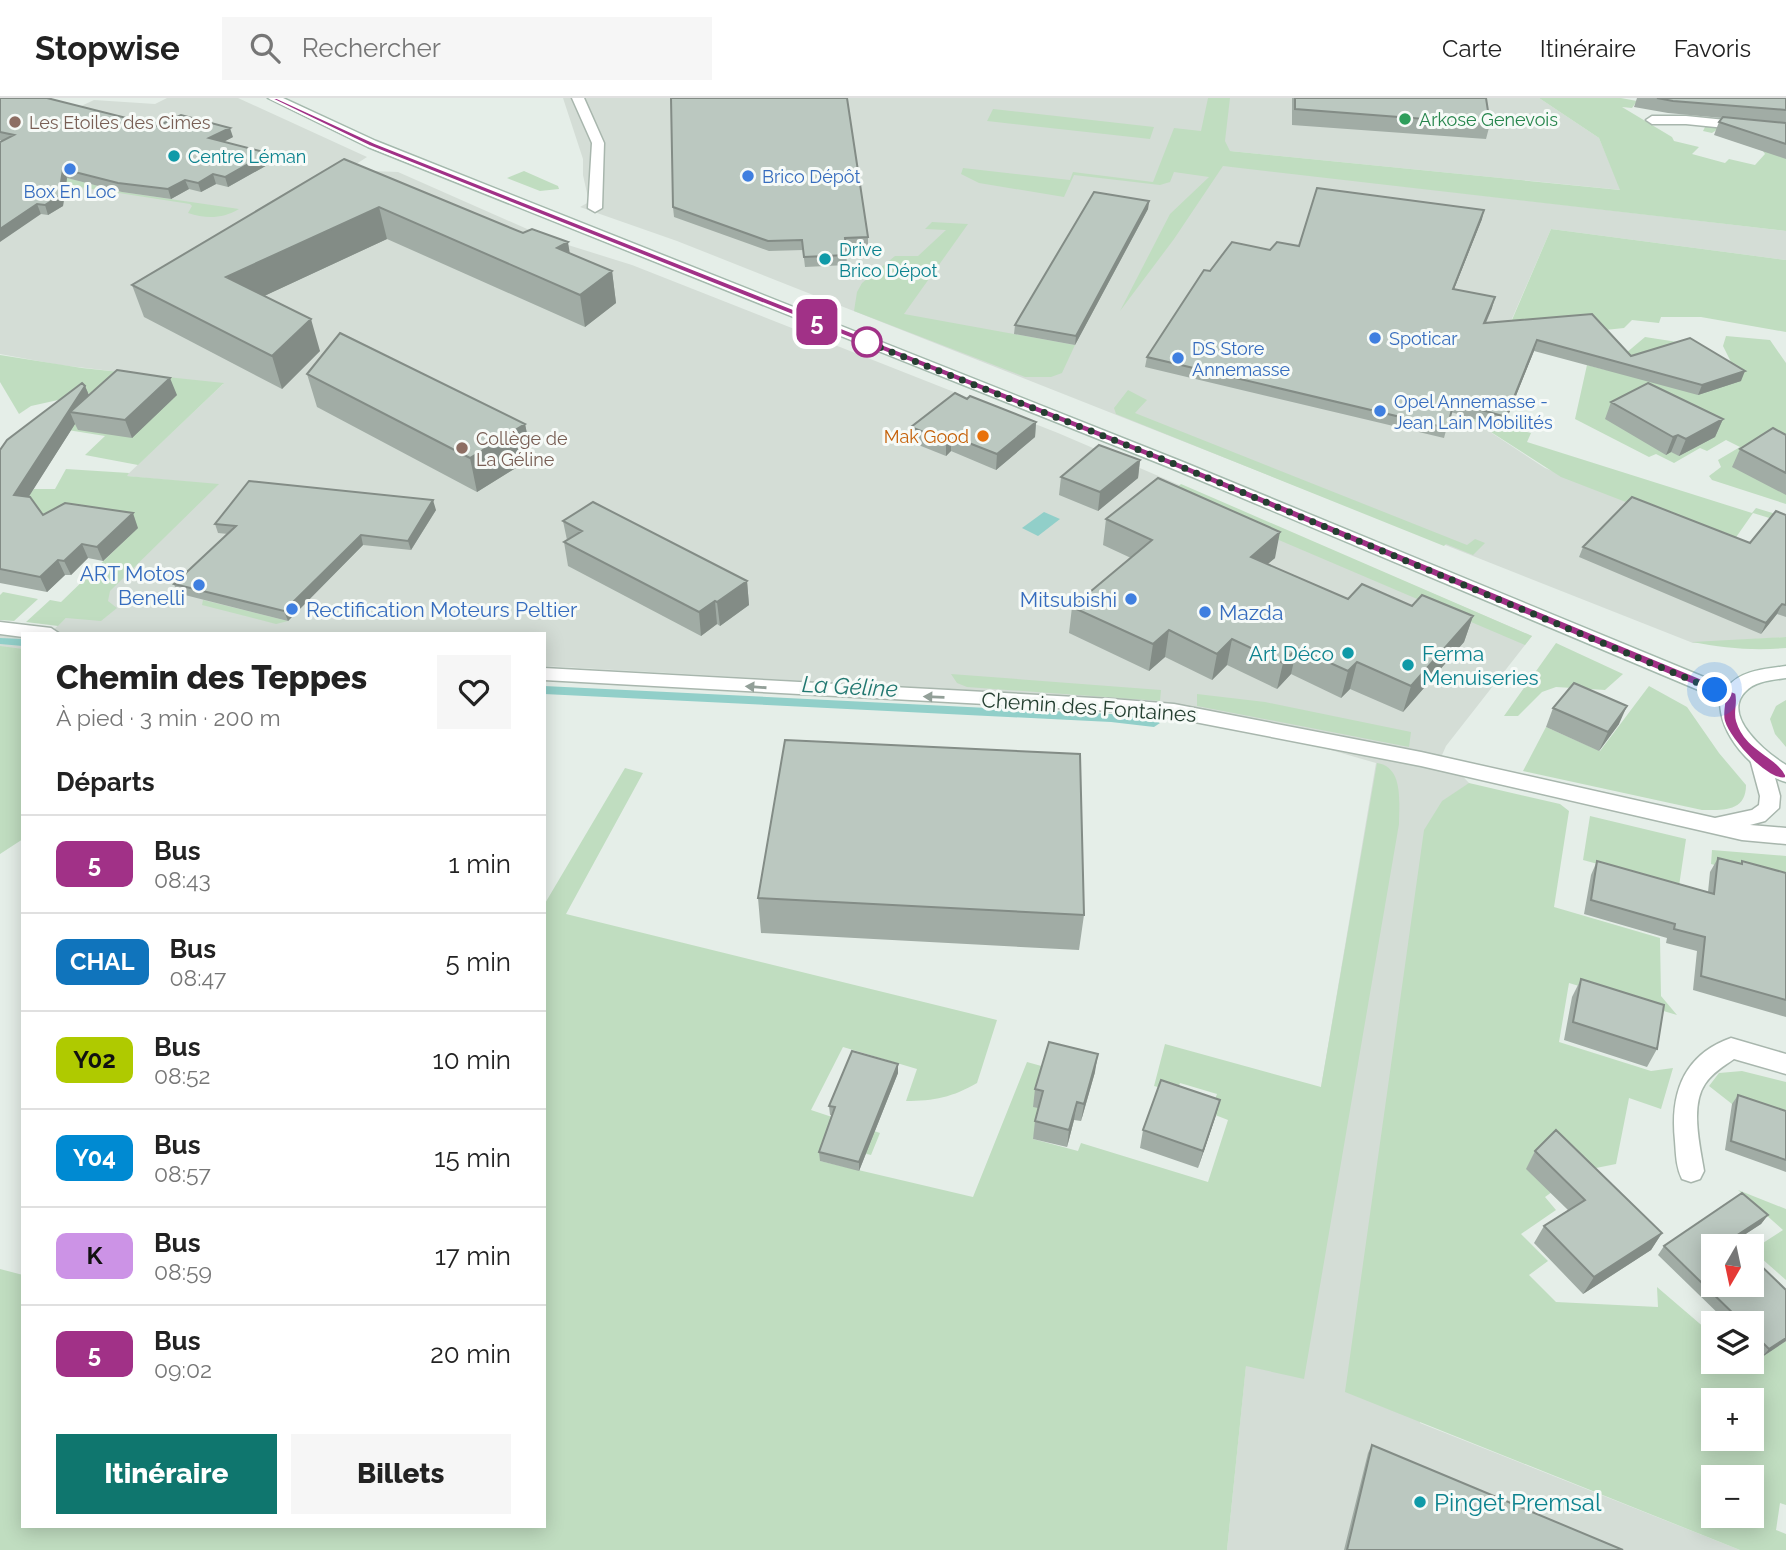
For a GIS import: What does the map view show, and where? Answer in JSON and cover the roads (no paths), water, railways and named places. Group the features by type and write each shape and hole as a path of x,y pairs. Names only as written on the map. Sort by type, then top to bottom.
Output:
{"main road":[{"path":"274,98 372,144 1177,465 1731,696"},
{"path":"578,98 596,134 599,151 595,208"},
{"path":"1652,120 1686,120 1786,130"},
{"path":"0,628 34,632"},
{"path":"1786,672 1750,679 1731,696 1729,708 1734,730 1760,759 1786,775"},
{"name":"Chemin des Fontaines","path":"546,674 1112,705 1174,711 1454,766 1763,836 1786,836"},
{"name":"Chemin des Fontaines","path":"1707,824 1743,821 1758,816 1769,808 1770,796 1760,759"},
{"path":"1691,1171 1686,1120 1691,1083 1702,1069 1731,1048 1786,1064"}],"water":[{"path":"1044,512 1060,519 1038,536 1022,528"}],"waterway":[{"name":"La Géline","path":"0,641 21,643"},
{"name":"La Géline","path":"546,690 1111,718 1154,723"}],"place":[{"name":"Arkose Genevois","path":"1405,119"},
{"name":"Les Etoiles des Cimes","path":"15,122"},
{"name":"Centre Léman","path":"174,156"},
{"name":"Box En Loc","path":"70,169"},
{"name":"Brico Dépôt","path":"748,176"},
{"name":"Drive Brico Dépot","path":"825,259"},
{"name":"Spoticar","path":"1375,338"},
{"name":"DS Store Annemasse","path":"1178,358"},
{"name":"Opel Annemasse - Jean Lain Mobilités","path":"1380,411"},
{"name":"Mak Good","path":"983,436"},
{"name":"Collège de La Géline","path":"462,448"},
{"name":"ART Motos Benelli","path":"199,585"},
{"name":"Mitsubishi","path":"1131,599"},
{"name":"Rectification Moteurs Peltier","path":"292,609"},
{"name":"Mazda","path":"1205,612"},
{"name":"Art Déco","path":"1348,653"},
{"name":"Ferma Menuiseries","path":"1408,665"},
{"name":"Pinget Premsal","path":"1420,1502"}]}
